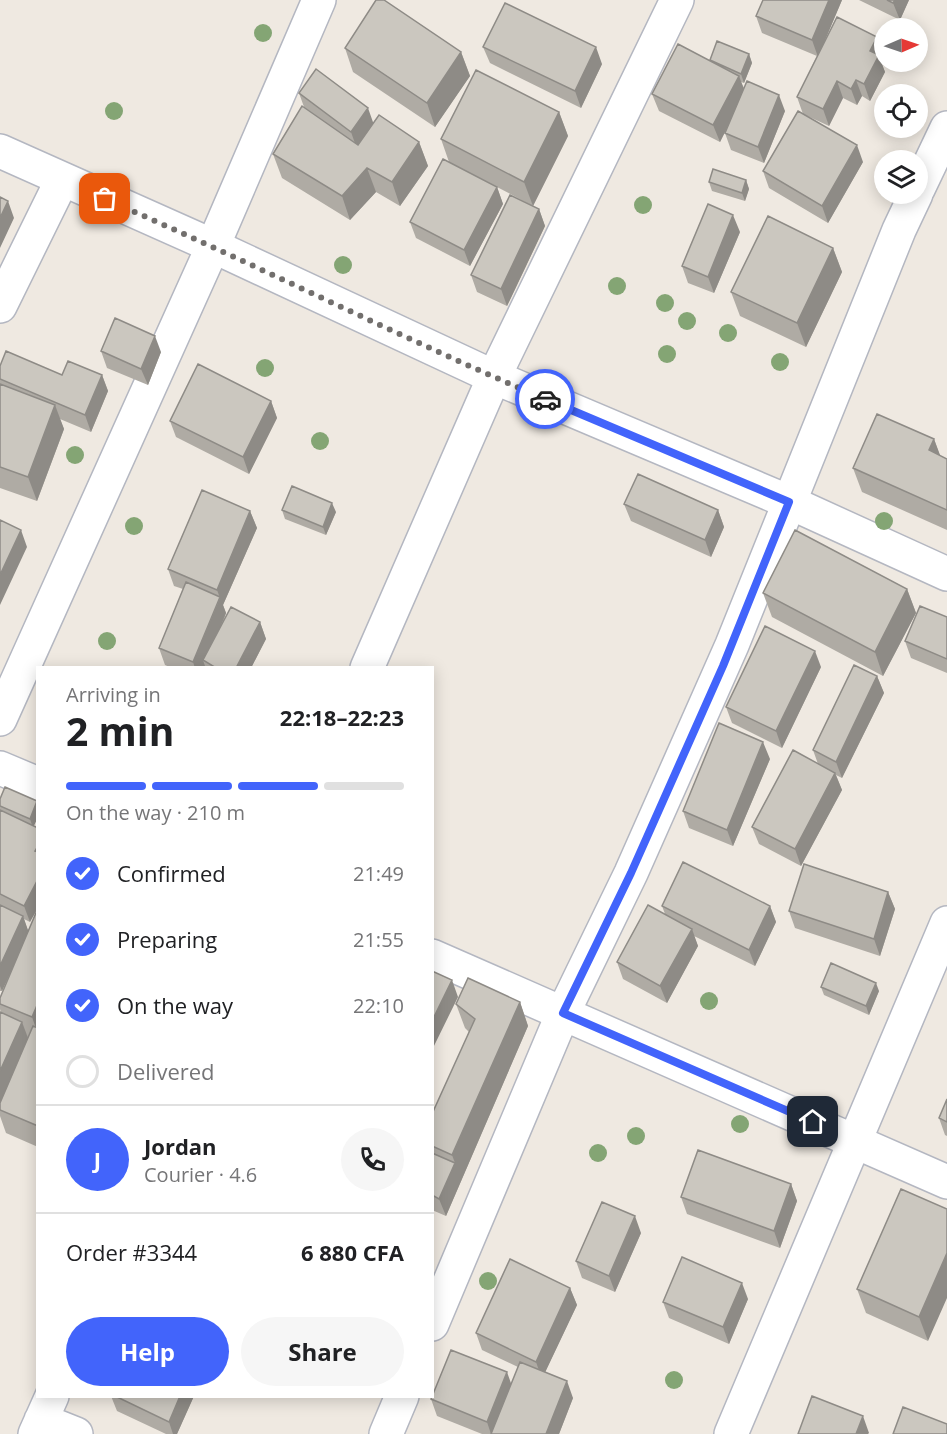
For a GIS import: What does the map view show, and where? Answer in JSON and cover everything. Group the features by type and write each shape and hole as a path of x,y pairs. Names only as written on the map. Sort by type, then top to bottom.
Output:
{"street":[{"path":"0,719 213,246 319,0"},
{"path":"368,666 494,377 677,0"},
{"path":"928,168 947,128"},
{"path":"0,151 213,246 494,377 789,502 947,574"},
{"path":"0,306 63,180"},
{"path":"434,1319 563,1013 631,873 728,656 911,204"},
{"path":"0,768 36,783"},
{"path":"731,1434 947,923"},
{"path":"434,957 947,1182"},
{"path":"386,1434 401,1398"},
{"path":"43,1417 76,1434"}],"building":[{"path":"376,0 384,0 461,52 427,103 345,48"},
{"path":"763,0 829,0 812,40 756,16"},
{"path":"505,3 596,47 575,91 483,47"},
{"path":"837,17 874,36 874,43 870,51 874,53 874,65 864,84 856,80 851,89 837,81 823,109 797,97"},
{"path":"717,41 749,54 741,74 710,60"},
{"path":"678,44 739,76 713,125 652,94"},
{"path":"316,69 368,108 351,132 299,93"},
{"path":"476,70 559,112 524,182 441,139"},
{"path":"747,81 779,95 758,147 725,133"},
{"path":"302,106 358,145 379,115 419,142 392,182 367,168 342,196 273,154"},
{"path":"798,111 857,145 822,206 763,171"},
{"path":"443,159 497,187 464,250 410,222"},
{"path":"713,169 746,180 742,193 709,182"},
{"path":"510,195 539,209 501,289 471,275"},
{"path":"0,197 8,201 0,218"},
{"path":"708,204 733,215 708,277 682,266"},
{"path":"768,216 833,248 797,323 731,292"},
{"path":"115,318 155,336 141,369 101,351"},
{"path":"6,351 62,375 68,361 102,375 85,415 0,379 0,366"},
{"path":"198,364 271,401 243,457 170,421"},
{"path":"0,384 55,405 28,477 0,467"},
{"path":"877,414 934,439 929,450 947,459 947,510 853,468"},
{"path":"638,474 718,510 705,540 624,504"},
{"path":"292,486 332,503 323,527 282,510"},
{"path":"202,490 250,511 217,590 168,569"},
{"path":"0,520 21,530 0,575"},
{"path":"795,530 907,589 875,652 763,593"},
{"path":"186,582 220,597 193,662 159,648"},
{"path":"920,606 947,617 947,659 905,641"},
{"path":"231,607 260,622 237,666 213,666 203,660"},
{"path":"765,626 815,651 776,731 726,707"},
{"path":"854,665 877,676 836,762 813,750"},
{"path":"719,723 763,742 727,830 683,811"},
{"path":"793,750 835,773 795,849 752,827"},
{"path":"5,787 36,801 36,804 30,819 0,806"},
{"path":"0,810 36,827 36,883 24,906 0,894"},
{"path":"683,862 770,906 749,950 662,906"},
{"path":"804,864 888,892 874,939 789,911"},
{"path":"0,905 23,916 0,966"},
{"path":"648,905 692,929 660,986 617,962"},
{"path":"36,913 36,1008 32,1017 0,1004 0,998"},
{"path":"831,963 876,983 866,1006 821,987"},
{"path":"434,972 452,980 434,1017"},
{"path":"468,978 520,1002 452,1155 434,1147 434,1110 475,1019 456,1004"},
{"path":"0,1012 22,1022 0,1071"},
{"path":"33,1026 36,1027 36,1125 0,1110 0,1103"},
{"path":"947,1099 947,1122 939,1118"},
{"path":"698,1150 791,1184 774,1231 681,1197"},
{"path":"434,1154 455,1163 439,1199 434,1196"},
{"path":"901,1189 947,1209 947,1253 919,1317 857,1289"},
{"path":"602,1202 635,1216 609,1276 576,1261"},
{"path":"682,1257 742,1283 723,1327 663,1302"},
{"path":"510,1259 570,1288 536,1362 476,1333"},
{"path":"451,1350 507,1372 487,1422 431,1399 434,1398 434,1392"},
{"path":"520,1362 567,1381 546,1434 491,1434"},
{"path":"812,1396 863,1416 856,1434 798,1434"},
{"path":"119,1398 179,1398 169,1422"},
{"path":"903,1407 947,1424 947,1434 893,1434"}],"way so far":[{"path":"105,199 213,246 545,399"}],"route":[{"path":"545,399 789,502 723,666 631,873 563,1013 813,1122"}]}
